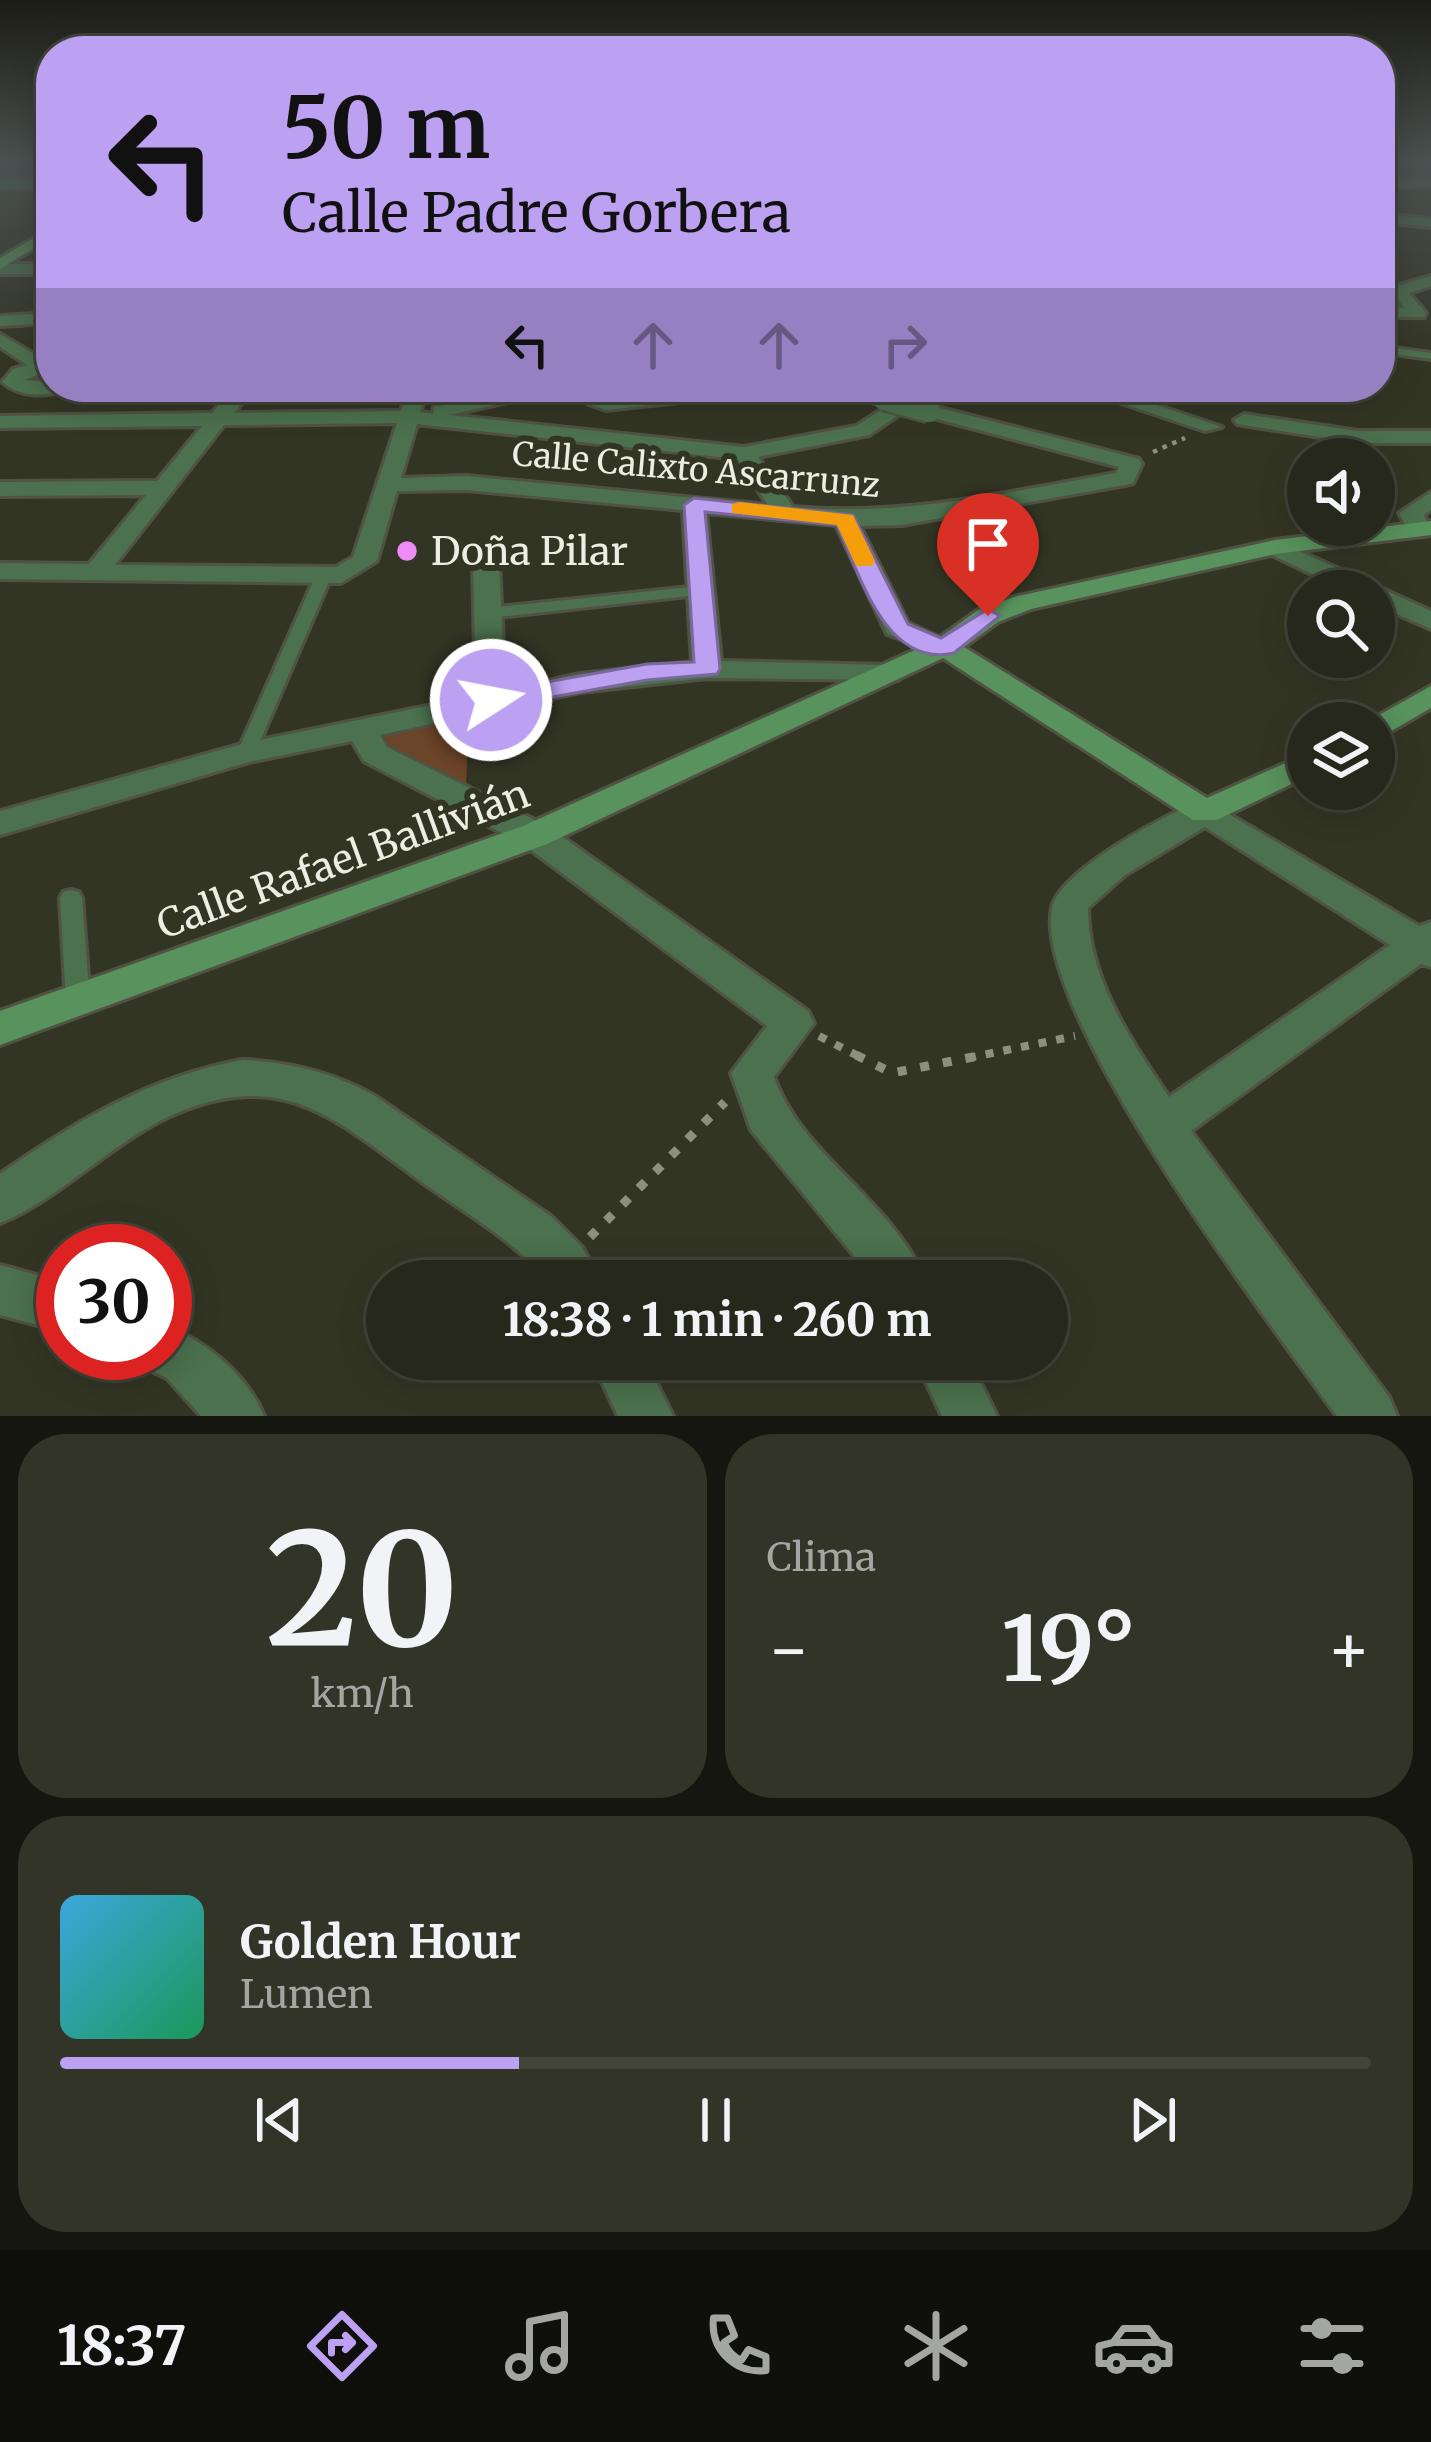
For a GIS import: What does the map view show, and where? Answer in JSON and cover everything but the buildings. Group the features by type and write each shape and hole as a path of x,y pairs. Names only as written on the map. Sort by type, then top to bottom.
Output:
{"street":[{"path":"1413,239 1431,239"},
{"path":"0,266 36,242"},
{"path":"0,266 36,267"},
{"path":"1395,312 1418,313 1401,293 1409,285 1431,281"},
{"path":"0,321 36,319"},
{"path":"0,339 36,359"},
{"path":"36,370 12,382 20,388 36,388"},
{"path":"1,422 36,398"},
{"path":"97,571 232,402"},
{"path":"0,571 332,576 364,561 412,402"},
{"path":"407,417 486,402"},
{"name":"Calle Calixto Ascarrunz","path":"388,485 467,483 845,519 902,518 1125,478 1131,464 895,402"},
{"path":"1,422 407,417 743,453 862,431 907,402"},
{"path":"1132,402 1213,427"},
{"path":"1244,420 1358,436 1431,437"},
{"path":"743,453 784,512"},
{"path":"0,489 163,488"},
{"name":"Calle Rafael Ballivián","path":"1426,529 1411,513 1431,499"},
{"path":"694,505 707,669"},
{"path":"845,519 897,628 945,647 1205,812 1428,945 1160,1128"},
{"name":"Calle Rafael Ballivián","path":"0,1028 535,835 945,647 988,616 1023,603 1275,547 1426,529"},
{"path":"1275,547 1324,570"},
{"path":"486,560 491,700"},
{"path":"1395,604 1431,621"},
{"path":"0,823 246,753 647,672 888,674"},
{"path":"1395,718 1431,695"},
{"path":"361,729 375,754 535,835 794,1023 752,1073 766,1116 890,1260"},
{"path":"1287,773 1205,812 1087,885 1068,908 1066,926 1083,982 1160,1128 1370,1416"},
{"path":"0,1201 116,1124 183,1090 227,1078 281,1079 332,1095 492,1202 558,1260"},
{"path":"0,1290 36,1299"},
{"path":"192,1368 237,1416"},
{"path":"627,1380 646,1416"},
{"path":"951,1380 970,1416"}],"lane":[{"path":"1395,351 1431,356"},
{"path":"595,402 607,406 646,402"},
{"path":"246,753 332,576"},
{"path":"489,614 700,591"},
{"path":"71,898 77,1002"}],"path":[{"path":"794,1023 892,1073 1106,1030"},
{"path":"581,1260 752,1073"}],"shaded area":[{"path":"504,706 468,740 466,785 386,749 383,736"}],"slow traffic":[{"path":"739,508 845,519 864,561"}],"place":[{"name":"Doña Pilar","path":"407,551"}],"route":[{"path":"491,700 647,672 707,669 694,505 845,519 884,606 897,628 913,637 945,647 988,616"}]}
